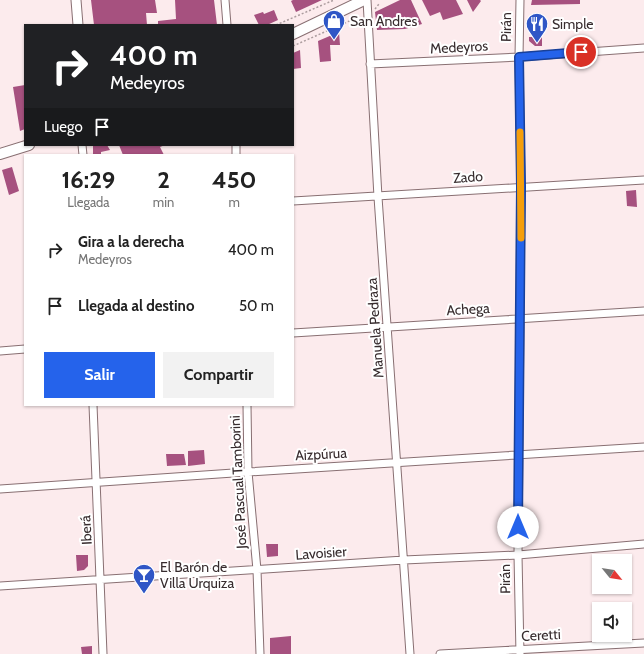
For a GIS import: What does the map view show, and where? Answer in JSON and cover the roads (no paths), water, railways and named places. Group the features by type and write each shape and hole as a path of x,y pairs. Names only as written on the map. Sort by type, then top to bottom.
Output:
{"main road":[{"path":"294,34 366,0"},
{"path":"0,154 26,146"}],"street":[{"path":"76,0 78,24"},
{"path":"225,0 227,24"},
{"name":"Manuela Pedraza","path":"366,0 378,197 410,654"},
{"name":"Pirán","path":"520,0 519,57 521,187 518,456 520,652"},
{"name":"Medeyros","path":"370,64 519,57 644,48"},
{"name":"Zado","path":"294,201 644,180"},
{"name":"Achega","path":"294,333 644,312"},
{"path":"0,351 24,350"},
{"name":"Iberá","path":"93,406 103,654"},
{"name":"José Pascual Tamborini","path":"247,406 248,472 257,570 260,654"},
{"name":"Aizpúrua","path":"0,489 644,447"},
{"name":"Lavoisier","path":"0,586 404,560 518,555 644,544"},
{"name":"Ceretti","path":"440,654 520,652 644,643"}],"place":[{"name":"San Andres","path":"334,40"},
{"name":"Simple","path":"537,44"},
{"name":"El Barón de Villa Urquiza","path":"144,594"}]}
